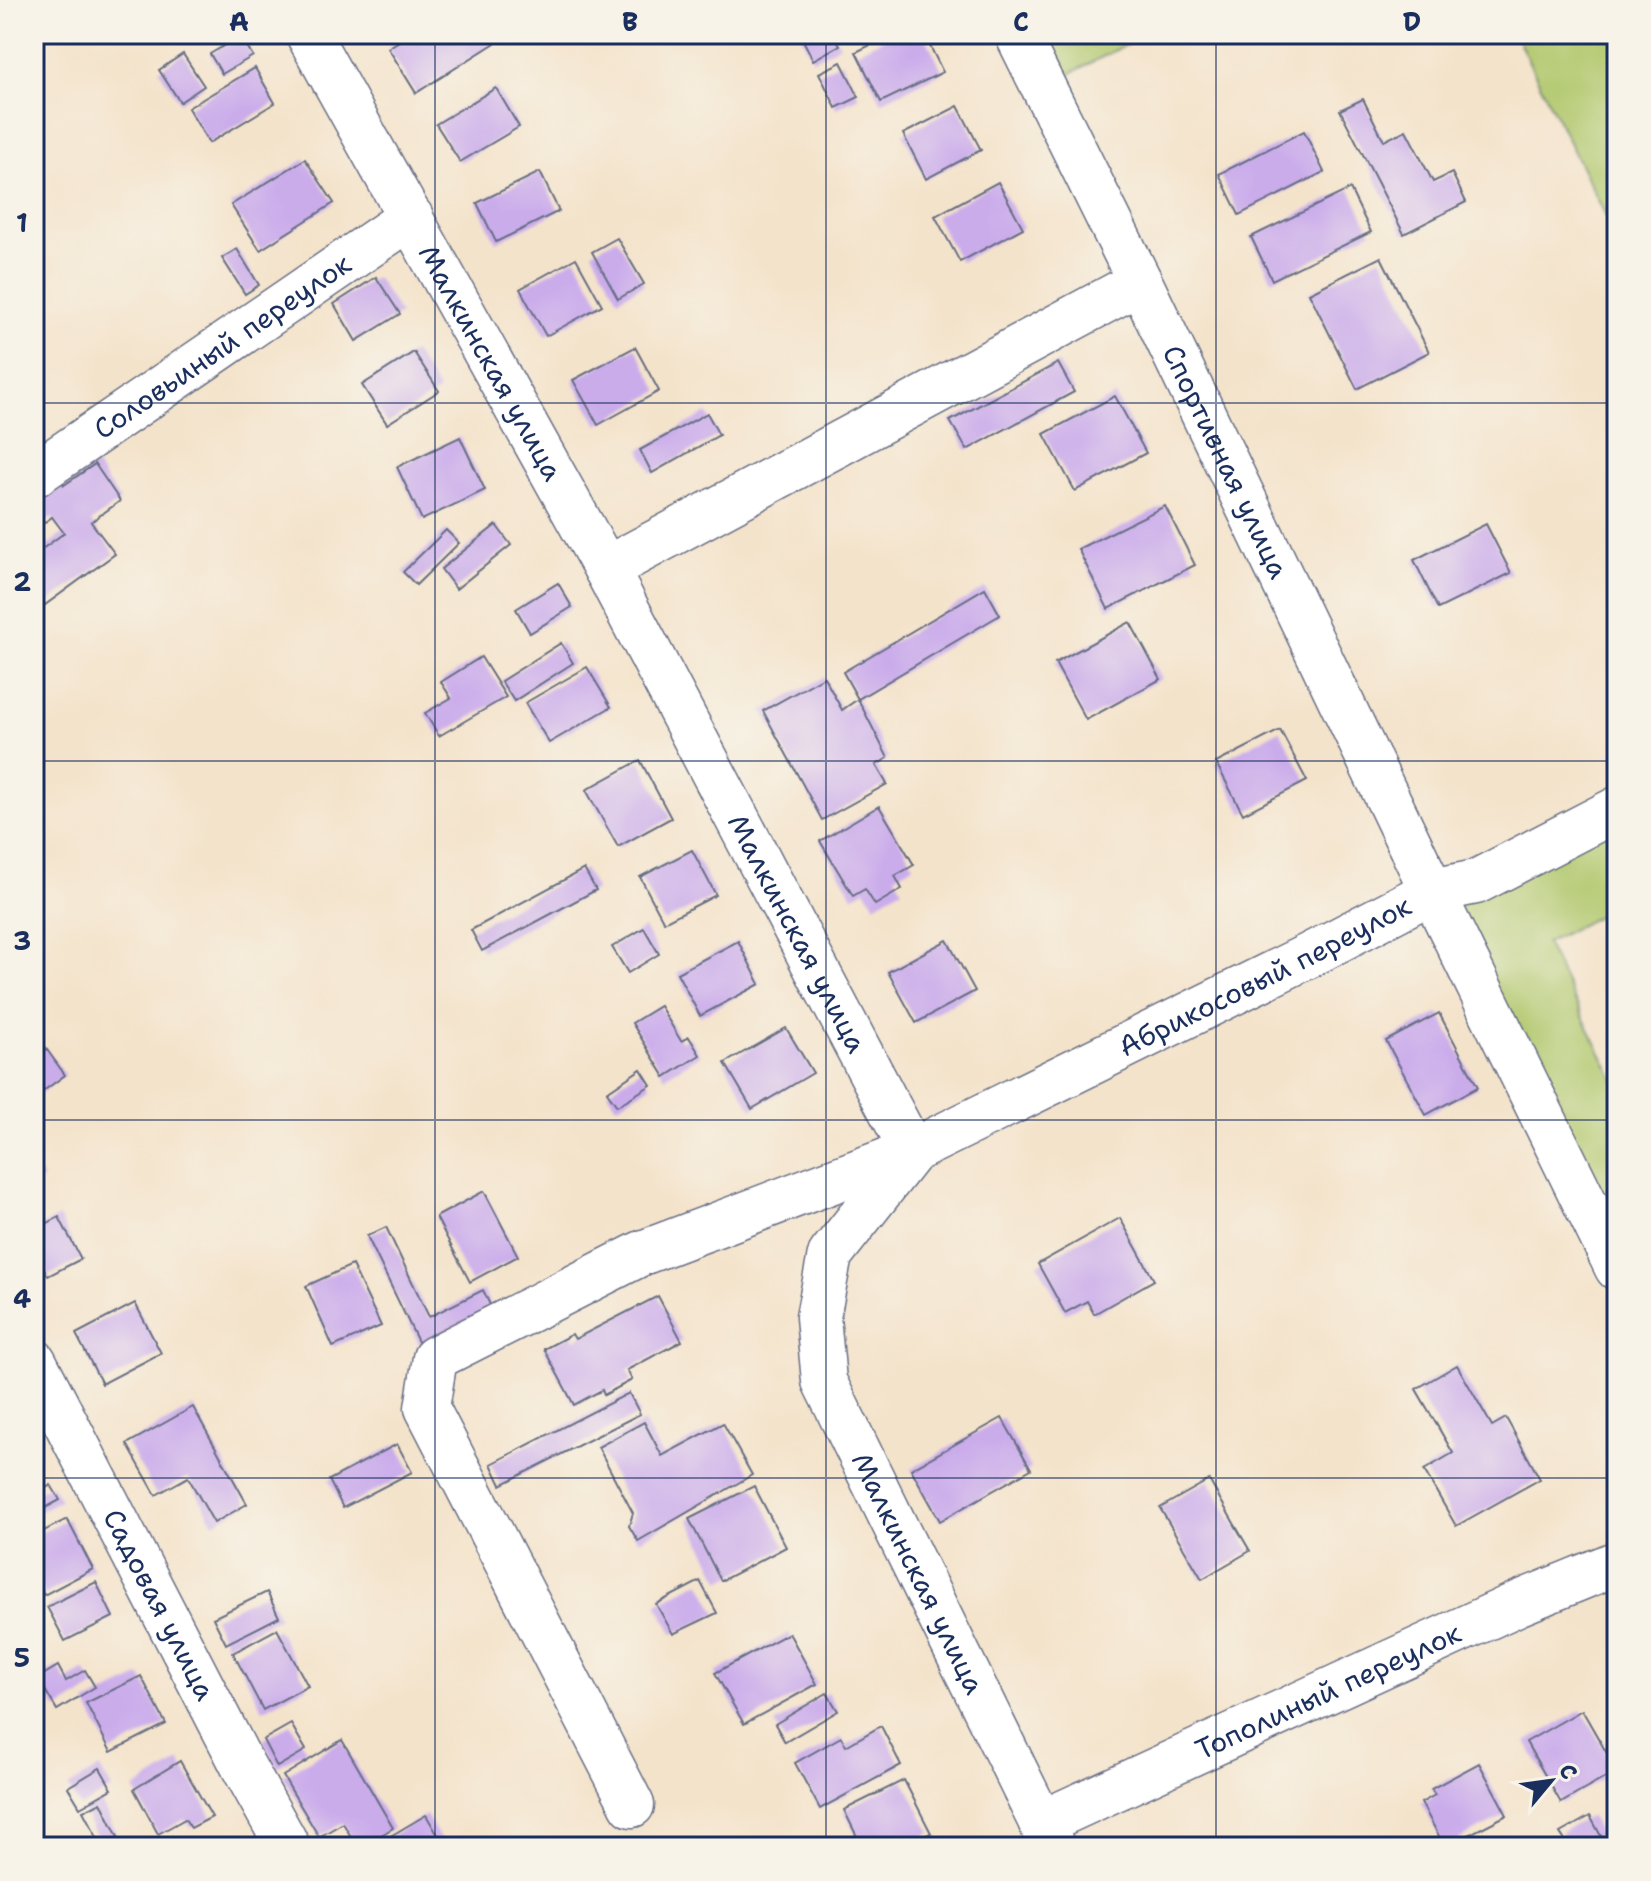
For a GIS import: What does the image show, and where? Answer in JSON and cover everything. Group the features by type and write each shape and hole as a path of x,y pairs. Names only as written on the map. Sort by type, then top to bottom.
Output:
{"street":[{"name":"Малкинская улица","path":"308,34 606,569 912,1151 830,1255 818,1317 824,1381 1047,1835"},
{"name":"Спортивная улица","path":"1017,34 1617,1268"},
{"name":"Соловьиный переулок","path":"34,475 411,217"},
{"path":"606,569 1140,282"},
{"name":"Абрикосовый переулок","path":"632,1805 427,1408 435,1358 642,1253 912,1151 1432,891 1476,882 1617,809"},
{"name":"Садовая улица","path":"34,1361 288,1847"},
{"name":"Тополиный переулок","path":"1047,1835 1517,1604 1617,1563"}],"green space":[{"path":"1017,34 1147,34 1044,87"},
{"path":"1515,34 1617,34 1617,238"},
{"path":"1617,809 1617,906 1546,943 1617,1085 1617,1268 1432,891"}],"building":[{"path":"410,34 489,34 495,43 416,93 388,48"},
{"path":"800,34 833,34 840,45 813,60"},
{"path":"893,34 924,34 943,72 881,102 856,52"},
{"path":"240,36 253,56 222,74 210,54"},
{"path":"183,54 204,86 180,102 159,70"},
{"path":"841,62 859,97 836,108 819,73"},
{"path":"255,68 275,103 209,143 188,108"},
{"path":"496,88 519,127 460,162 436,124"},
{"path":"1363,99 1384,141 1406,130 1433,182 1452,173 1466,202 1404,234 1340,110"},
{"path":"958,106 981,150 926,179 903,134"},
{"path":"1304,131 1324,172 1239,215 1219,174"},
{"path":"305,159 334,203 260,250 231,205"},
{"path":"540,172 559,211 496,242 477,203"},
{"path":"998,182 1023,228 960,262 935,216"},
{"path":"1350,189 1371,232 1272,280 1251,237"},
{"path":"617,238 644,284 618,299 592,252"},
{"path":"237,249 259,285 245,294 222,258"},
{"path":"1381,257 1429,352 1357,389 1309,293"},
{"path":"576,258 602,305 546,336 520,289"},
{"path":"376,277 400,314 356,341 334,304"},
{"path":"635,347 659,391 598,425 573,380"},
{"path":"414,352 439,391 387,424 362,385"},
{"path":"1058,363 1074,392 967,450 950,421"},
{"path":"1115,396 1146,453 1075,491 1044,434"},
{"path":"707,413 719,435 652,473 640,450"},
{"path":"460,437 485,490 422,520 397,467"},
{"path":"95,464 120,501 91,522 115,554 45,605 34,590 34,555 64,533 52,517 34,530 34,495 59,477 64,485"},
{"path":"1165,506 1195,565 1108,609 1078,549"},
{"path":"1486,524 1511,573 1438,609 1414,560"},
{"path":"496,525 511,545 456,589 441,569"},
{"path":"446,530 459,543 416,585 403,572"},
{"path":"558,583 572,607 530,633 516,609"},
{"path":"985,588 1000,615 858,699 843,672"},
{"path":"1130,622 1161,679 1086,720 1055,663"},
{"path":"561,643 573,663 514,701 501,681"},
{"path":"481,657 506,697 439,736 425,713 451,698 441,682"},
{"path":"587,667 611,707 549,743 525,703"},
{"path":"824,677 842,710 858,699 888,758 876,765 887,784 822,820 763,711"},
{"path":"1280,730 1307,781 1243,814 1216,763"},
{"path":"640,760 671,818 618,847 586,790"},
{"path":"879,806 914,865 895,876 902,889 875,905 865,889 853,896 820,841"},
{"path":"692,850 716,895 664,922 640,877"},
{"path":"584,869 596,890 482,951 471,930"},
{"path":"644,928 659,954 628,973 612,947"},
{"path":"947,940 975,991 916,1023 888,972"},
{"path":"738,941 760,984 700,1016 677,973"},
{"path":"660,1006 681,1041 689,1037 700,1055 665,1077 632,1023"},
{"path":"1439,1013 1478,1087 1426,1115 1386,1041"},
{"path":"786,1028 813,1073 752,1109 725,1063"},
{"path":"45,1047 65,1075 34,1098 34,1055"},
{"path":"641,1069 651,1085 617,1106 607,1092"},
{"path":"34,1164 43,1179 34,1183"},
{"path":"484,1191 518,1256 470,1282 436,1217"},
{"path":"59,1217 81,1259 48,1276 34,1250 34,1230"},
{"path":"1120,1218 1154,1280 1094,1314 1087,1301 1065,1313 1038,1264"},
{"path":"386,1227 429,1317 483,1290 492,1309 419,1344 367,1236"},
{"path":"352,1265 381,1326 333,1347 306,1286"},
{"path":"658,1296 682,1341 627,1370 632,1380 604,1395 602,1390 574,1405 544,1349 572,1334 575,1339"},
{"path":"135,1303 161,1353 102,1384 76,1334"},
{"path":"1457,1365 1492,1426 1506,1418 1540,1479 1456,1526 1424,1470 1453,1453 1416,1389"},
{"path":"629,1393 640,1414 501,1485 491,1464"},
{"path":"193,1407 247,1504 214,1523 188,1477 156,1495 127,1444"},
{"path":"1002,1418 1031,1469 940,1521 911,1469"},
{"path":"644,1422 662,1456 723,1423 752,1475 638,1541 629,1526 633,1513 598,1447"},
{"path":"397,1444 412,1472 343,1508 329,1480"},
{"path":"1209,1480 1250,1551 1202,1579 1160,1508"},
{"path":"51,1485 60,1500 34,1514 34,1494"},
{"path":"754,1486 786,1547 721,1581 689,1519"},
{"path":"67,1519 93,1569 44,1595 34,1576 34,1536"},
{"path":"700,1581 717,1613 673,1634 656,1604"},
{"path":"96,1582 113,1617 65,1641 47,1607"},
{"path":"267,1592 279,1617 226,1644 213,1618"},
{"path":"277,1629 308,1686 263,1710 233,1653"},
{"path":"789,1633 817,1684 744,1724 715,1673"},
{"path":"58,1666 66,1681 85,1670 95,1687 57,1710 38,1678"},
{"path":"141,1676 166,1724 111,1752 86,1703"},
{"path":"827,1693 838,1711 785,1742 775,1724"},
{"path":"1582,1710 1617,1771 1561,1803 1526,1742"},
{"path":"291,1724 306,1750 277,1767 263,1740"},
{"path":"881,1726 901,1765 820,1809 795,1763 841,1737 846,1746"},
{"path":"342,1740 393,1828 361,1847 357,1847 343,1823 319,1837 283,1776"},
{"path":"180,1761 212,1817 191,1828 185,1819 158,1834 134,1789"},
{"path":"1479,1763 1507,1815 1445,1847 1421,1803 1435,1795 1431,1789"},
{"path":"100,1768 112,1789 80,1807 68,1787"},
{"path":"904,1780 931,1833 902,1847 862,1847 844,1810"},
{"path":"101,1802 118,1837 101,1845 83,1811"},
{"path":"426,1815 445,1847 372,1847"},
{"path":"1590,1816 1607,1847 1569,1847 1560,1833"}]}
